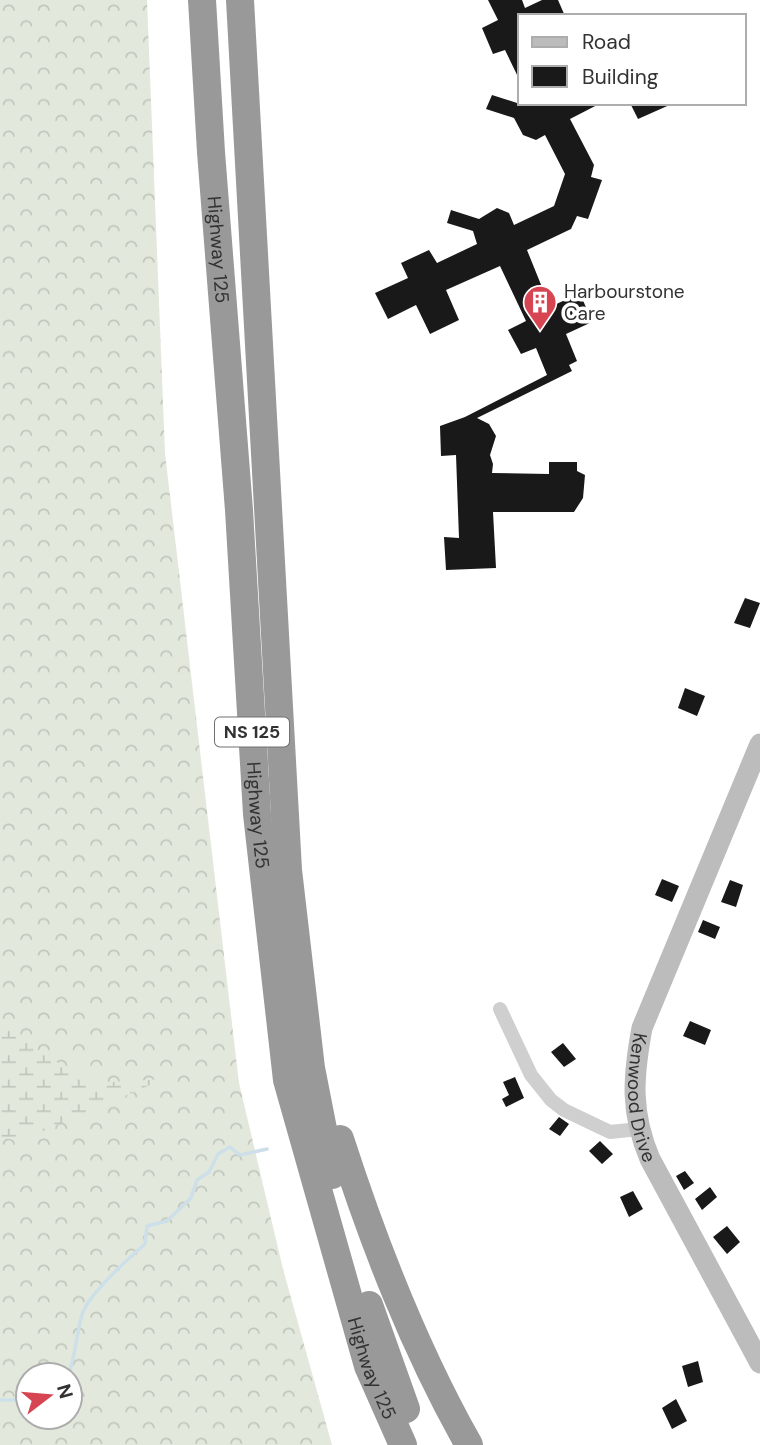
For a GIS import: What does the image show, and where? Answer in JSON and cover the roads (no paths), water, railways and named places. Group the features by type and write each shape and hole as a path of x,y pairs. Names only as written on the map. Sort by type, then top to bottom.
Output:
{"highway":[{"name":"Highway 125","path":"202,0 239,510 257,814 287,1080 368,1366 403,1445"},
{"name":"Highway 125","path":"240,0 279,735 293,928 311,1068 326,1154 375,1324 421,1445"},
{"path":"293,928 329,1101 360,1200 423,1357 469,1445"},
{"path":"368,1366 387,1445"}],"street":[{"name":"Kenwood Drive","path":"760,744 642,1028 634,1093 639,1129 650,1159 760,1363"},
{"path":"500,1009 531,1075 551,1100 564,1110 610,1132 639,1129"}],"waterway":[{"path":"72,1361 87,1304 111,1276 145,1244 147,1226 167,1221 191,1198 197,1180 209,1172 218,1154 230,1147 240,1155 267,1149"},
{"path":"0,1400 14,1400"}],"place":[{"name":"Harbourstone Care","path":"540,332"}]}
